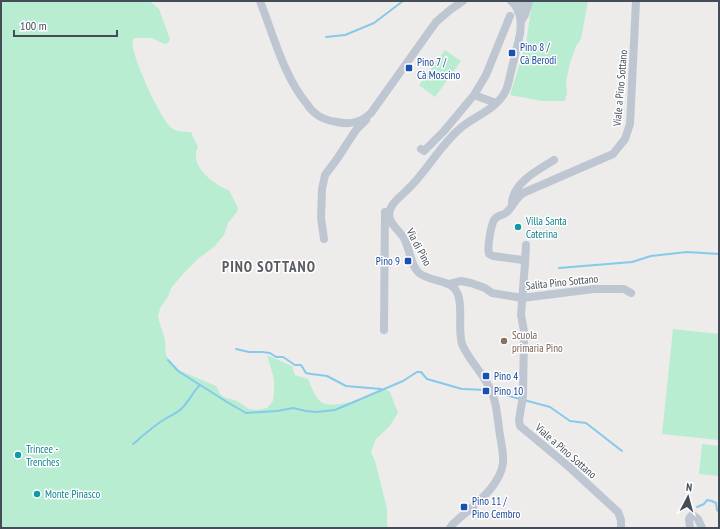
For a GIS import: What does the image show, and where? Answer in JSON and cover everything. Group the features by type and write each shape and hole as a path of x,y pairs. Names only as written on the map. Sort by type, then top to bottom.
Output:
{"street":[{"path":"260,1 288,76 298,94 315,113 331,121 343,124 355,123 371,114 436,22 463,1"},
{"name":"Via di Pino","path":"449,284 424,276 414,267 407,243 392,223 389,215 393,204 416,182 453,135 464,125 496,103 505,92 520,34 521,21 518,11 511,1"},
{"path":"518,11 523,1"},
{"path":"521,21 525,15 529,1"},
{"name":"Viale a Pino Sottano","path":"621,528 621,520 618,512 520,426 519,420 523,396 524,331 521,315 525,263 523,260 493,256 489,254 487,249 494,221 499,215 505,214 523,193 612,154 625,139 630,124 636,1"},
{"path":"421,149 424,151 444,131 474,95 486,75 510,16"},
{"path":"474,95 496,103"},
{"path":"324,239 321,218 322,189 325,175 356,130 363,124 367,117"},
{"name":"Viale a Pino Sottano","path":"512,205 514,195 526,178 554,160"},
{"path":"384,330 385,210 388,202 393,196 401,196"},
{"path":"525,263 526,246"},
{"name":"Salita Pino Sottano","path":"449,284 461,281 485,288 492,293 522,298 594,289 624,289 631,293"},
{"path":"449,284 456,290 459,299 459,328 462,344 488,384 495,401 503,463 499,477 490,490 450,528"},
{"path":"690,528 689,519 693,515 698,519 702,528"}],"green space":[{"path":"1,1 150,1 159,9 170,39 168,43 164,44 152,38 134,38 133,46 138,65 149,91 168,124 175,130 191,132 198,147 196,154 199,167 216,184 229,190 238,208 237,212 228,223 224,235 215,246 199,258 183,274 171,288 168,297 160,308 158,317 165,340 166,355 170,362 181,371 216,386 220,394 224,397 237,401 249,409 258,410 267,408 273,401 274,379 267,355 292,366 295,375 308,379 318,399 324,403 331,405 351,402 385,389 390,392 398,413 389,427 376,439 371,452 375,461 387,508 387,528 1,528"},
{"path":"532,1 588,1 581,39 576,46 570,63 566,82 567,92 565,101 542,101 510,95 526,44"},
{"path":"445,50 461,61 435,97 419,85"},
{"path":"673,329 719,334 719,440 662,434"},
{"path":"702,444 719,446 718,476 699,474"}],"waterway":[{"path":"326,37 345,35 374,23 403,1"},
{"path":"559,268 632,262 651,256 687,252 719,254"},
{"path":"236,349 249,352 270,353 276,357 283,357 295,365 301,365 306,373 327,376 346,386 381,389"},
{"path":"168,360 178,371 246,413 277,411 293,408 317,412 335,410 403,381 417,372 421,372 427,379 462,389 487,390"},
{"path":"133,444 157,424 179,411 200,385"},
{"path":"495,392 520,399"},
{"path":"524,400 550,407 570,421 586,423 622,451"},
{"path":"697,507 704,504 707,500 712,501 716,503 717,510 719,512"}],"place":[{"name":"Pino 8 / Cà Berodi","path":"512,53"},
{"name":"Pino 7 / Cà Moscino","path":"409,68"},
{"name":"Villa Santa Caterina","path":"518,227"},
{"name":"Pino 9","path":"408,261"},
{"name":"Scuola primaria Pino","path":"504,341"},
{"name":"Pino 4","path":"486,376"},
{"name":"Pino 10","path":"486,391"},
{"name":"Trincee - Trenches","path":"18,455"},
{"name":"Monte Pinasco","path":"37,494"},
{"name":"Pino 11 / Pino Cembro","path":"464,507"}],"district":[{"name":"PINO SOTTANO","path":"269,267"}]}
